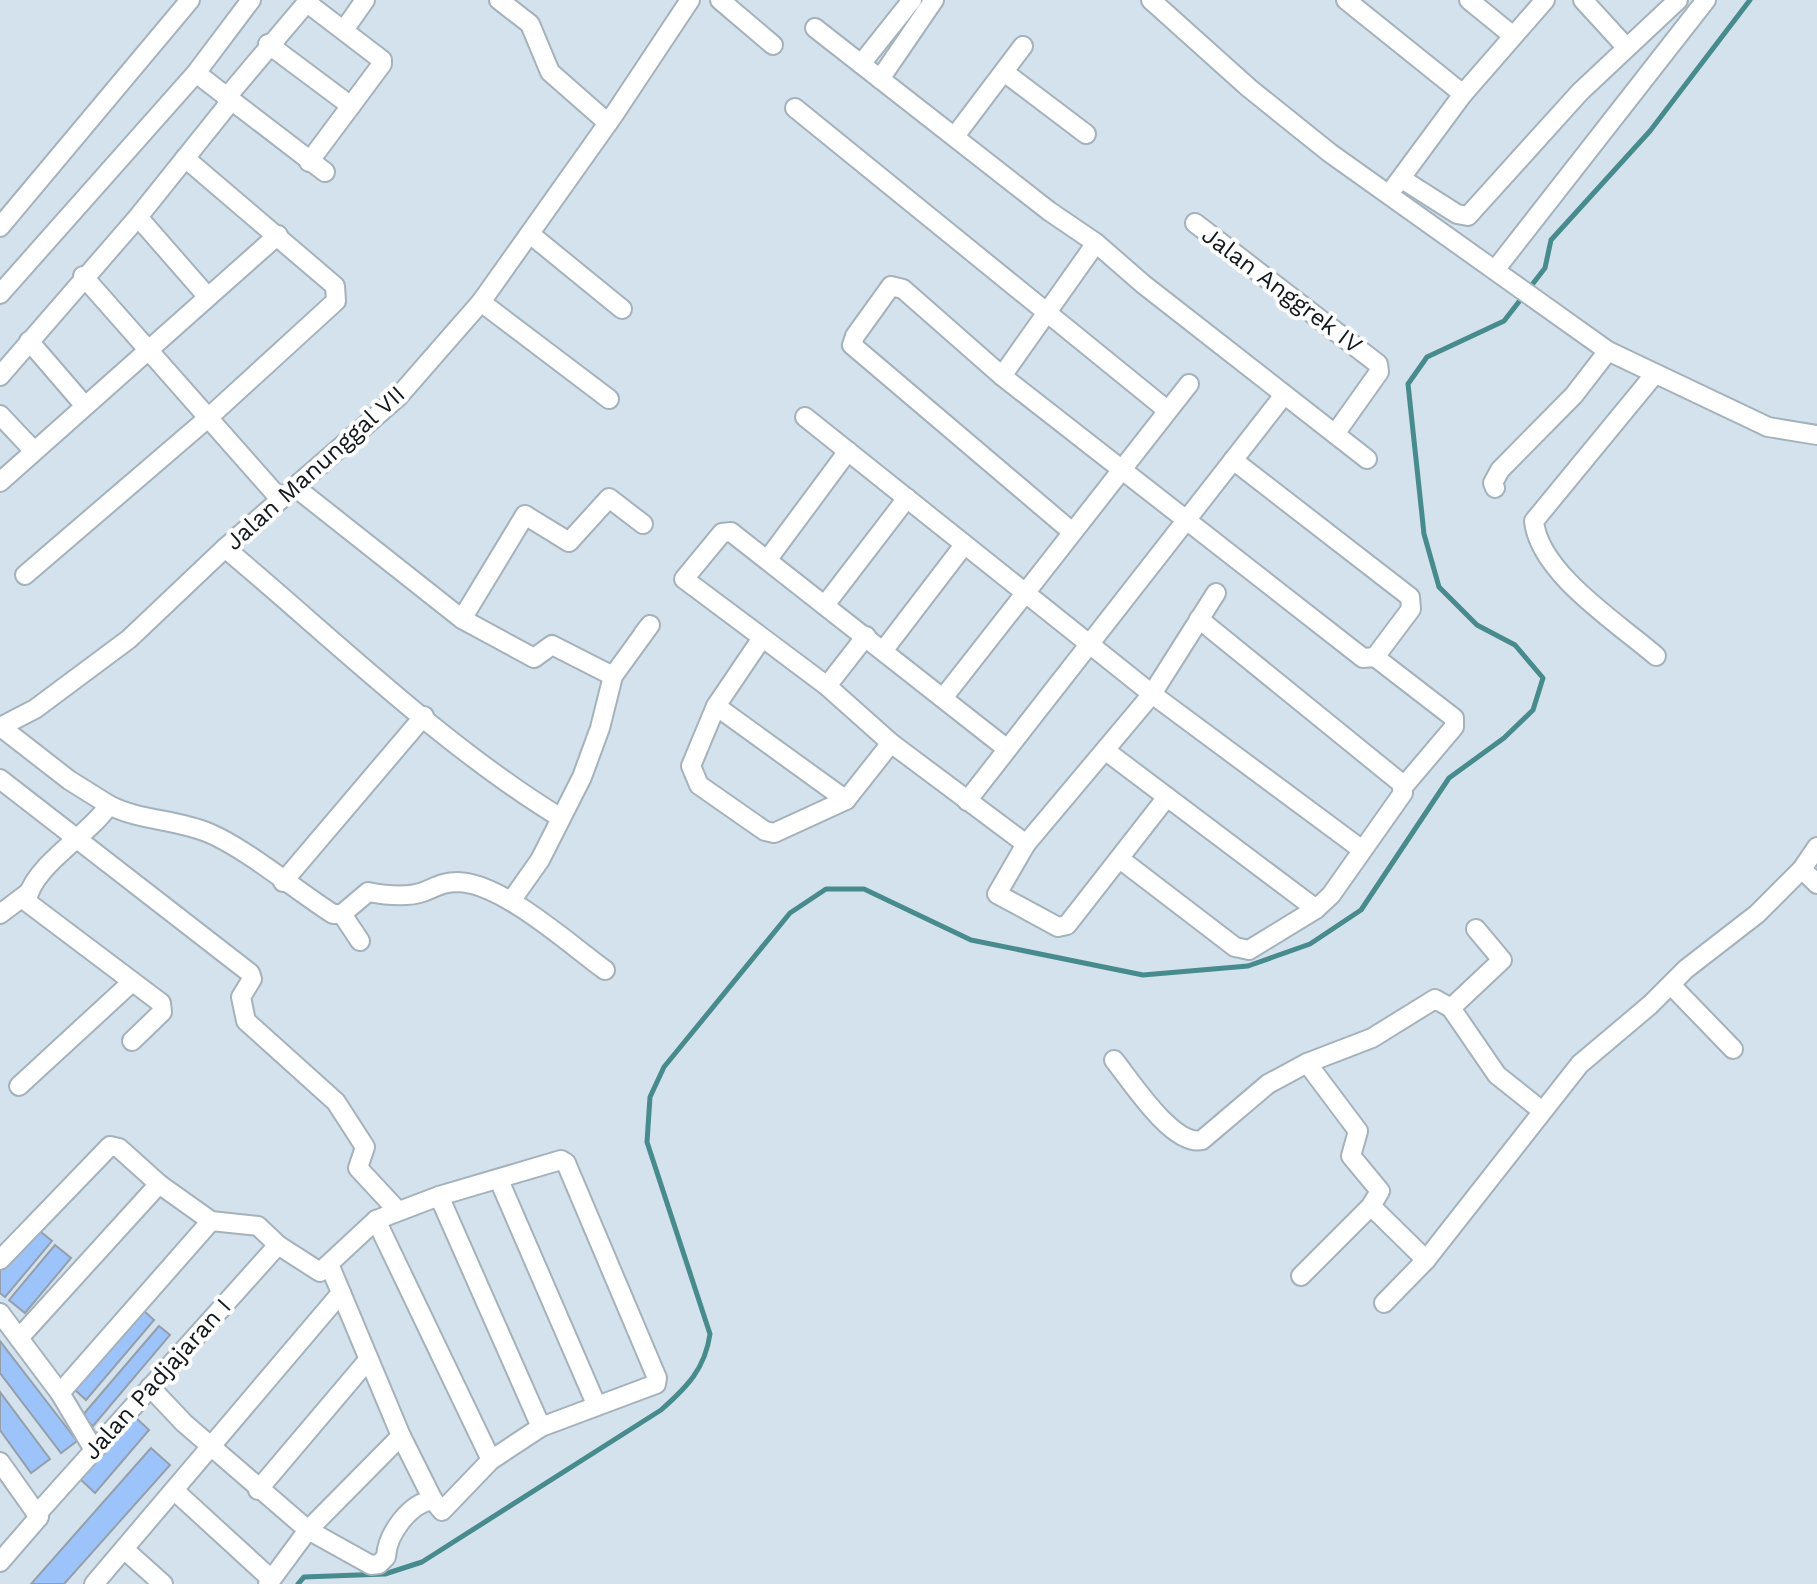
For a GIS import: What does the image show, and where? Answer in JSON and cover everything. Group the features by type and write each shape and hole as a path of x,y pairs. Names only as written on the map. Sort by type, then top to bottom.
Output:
{"street":[{"path":"0,227 190,0"},
{"path":"0,294 196,73 251,0"},
{"path":"344,30 365,0"},
{"name":"Jalan Manunggal VII","path":"1,727 35,709 129,639 280,499 384,412 481,302 608,123 690,0"},
{"path":"720,0 773,45"},
{"path":"861,64 912,0"},
{"path":"880,79 934,0"},
{"path":"1151,0 1258,96 1387,193 1608,351 1768,427 1817,435"},
{"path":"1346,0 1463,94"},
{"path":"1469,0 1512,35"},
{"path":"1387,193 1402,179 1463,94 1545,0"},
{"path":"1583,0 1626,47"},
{"path":"1402,179 1457,214 1468,216 1580,92 1678,0"},
{"path":"1495,270 1706,0"},
{"path":"511,3 536,33 550,72 608,123"},
{"path":"0,376 83,276 138,217 185,158 228,99 268,44 308,5 383,62 351,106 317,167 228,99 196,73"},
{"path":"815,28 1049,211 1096,243 1143,284 1367,459"},
{"path":"268,44 351,106"},
{"path":"955,136 1023,46"},
{"path":"1004,72 1086,134"},
{"path":"795,108 1167,410"},
{"path":"25,575 208,418 336,301 335,286 185,158"},
{"path":"138,217 207,296"},
{"name":"Jalan Anggrek IV","path":"1195,223 1378,364 1379,372 1335,434"},
{"path":"530,234 622,309"},
{"path":"0,482 278,235"},
{"path":"1002,376 1046,309 1096,243"},
{"path":"83,276 280,499"},
{"path":"1071,531 855,348 853,340 887,291 897,285 1002,376 1184,521 1363,658 1375,657 1454,718 1454,727 1404,786 1401,796 1361,849 1335,892 1316,909 1244,951 1120,859"},
{"path":"481,302 609,399"},
{"path":"29,341 85,406"},
{"path":"1495,488 1495,476 1574,395 1608,351"},
{"path":"1654,375 1534,521 1535,532 1552,566 1656,656"},
{"path":"943,698 1119,469 1189,384"},
{"path":"967,801 1284,395"},
{"path":"0,415 34,451"},
{"path":"805,417 1152,694 1361,849"},
{"path":"768,559 848,451"},
{"path":"1233,460 1410,597 1411,609 1375,657"},
{"path":"295,487 462,619 534,658 552,645 613,676"},
{"path":"462,619 525,515 569,542 609,498 643,524"},
{"path":"825,605 907,498"},
{"path":"1006,748 768,559 727,531 684,579 827,686 891,743 1026,844"},
{"path":"883,651 964,545"},
{"path":"225,548 424,716 528,798 561,818"},
{"path":"1167,797 1070,923 1061,928 997,893 1026,844 1152,694 1216,593"},
{"path":"1199,619 1404,786"},
{"path":"511,901 540,860 561,818 600,728 613,676 650,625 643,634"},
{"path":"827,686 866,636"},
{"path":"762,638 716,706 691,766 699,785 769,832 780,831 846,800 891,743"},
{"path":"716,706 846,800"},
{"path":"283,882 424,716"},
{"path":"1,727 69,780 109,805 127,813 182,823 209,833 333,914 342,914 368,892 402,895 461,882 511,901 605,970"},
{"path":"1106,751 1316,909"},
{"path":"0,779 250,973 252,979 241,997 246,1021 336,1102 365,1147 358,1168 398,1211"},
{"path":"0,914 28,893 75,837 102,817 109,805"},
{"path":"1384,1303 1426,1260 1580,1064 1757,914 1802,869 1817,847"},
{"path":"1802,869 1817,884"},
{"path":"28,893 31,908 164,1009 132,1041"},
{"path":"342,914 360,941"},
{"path":"1451,1008 1502,960 1476,929"},
{"path":"19,1086 132,982"},
{"path":"1671,985 1733,1049"},
{"path":"1114,1060 1168,1126 1187,1141 1195,1142 1202,1140 1268,1084 1307,1063 1372,1038 1435,999 1451,1008 1497,1075 1541,1110"},
{"path":"1301,1276 1371,1206 1380,1191 1351,1156 1358,1131 1307,1063"},
{"path":"0,1260 108,1147 119,1148 159,1184 211,1221 258,1226 278,1245 325,1268 341,1293 401,1436 433,1500 446,1511 491,1460 541,1427 596,1404 654,1386 657,1380 566,1163 559,1160 439,1196 376,1220 325,1268"},
{"path":"499,1180 596,1404"},
{"path":"19,1338 159,1184"},
{"path":"439,1196 541,1427"},
{"path":"1371,1206 1426,1260"},
{"path":"376,1220 491,1460"},
{"path":"60,1393 211,1221"},
{"name":"Jalan Padjajaran I","path":"0,1562 36,1524 37,1514 278,1245"},
{"path":"94,1584 176,1492 209,1445 341,1293"},
{"path":"0,1313 60,1393 94,1450"},
{"path":"258,1490 368,1360"},
{"path":"150,1387 258,1490 308,1530 377,1564 386,1557 386,1543 400,1524 423,1501 433,1500"},
{"path":"176,1492 270,1582 308,1530 401,1436"},
{"path":"0,1462 37,1514"},
{"path":"125,1550 163,1584"}],"building":[{"path":"36,1228 52,1241 5,1297 0,1293 0,1270"},
{"path":"55,1245 71,1258 25,1313 9,1300"},
{"path":"143,1310 154,1320 86,1400 75,1390"},
{"path":"159,1326 170,1335 93,1426 82,1416"},
{"path":"0,1341 77,1441 61,1453 0,1373"},
{"path":"0,1392 50,1459 31,1473 0,1430"},
{"path":"133,1415 149,1430 95,1493 79,1478"},
{"path":"151,1448 170,1465 64,1584 31,1584"}],"waterway":[{"path":"298,1584 304,1577 385,1574 422,1562 661,1410 693,1376 704,1357 710,1334 647,1142 650,1097 664,1067 790,913 826,889 864,889 971,940 1143,975 1248,966 1310,944 1361,910 1449,778 1504,738 1533,710 1543,678 1515,645 1477,625 1439,587 1424,534 1408,384 1427,357 1504,321 1545,268 1551,240 1650,131 1750,0"}]}
